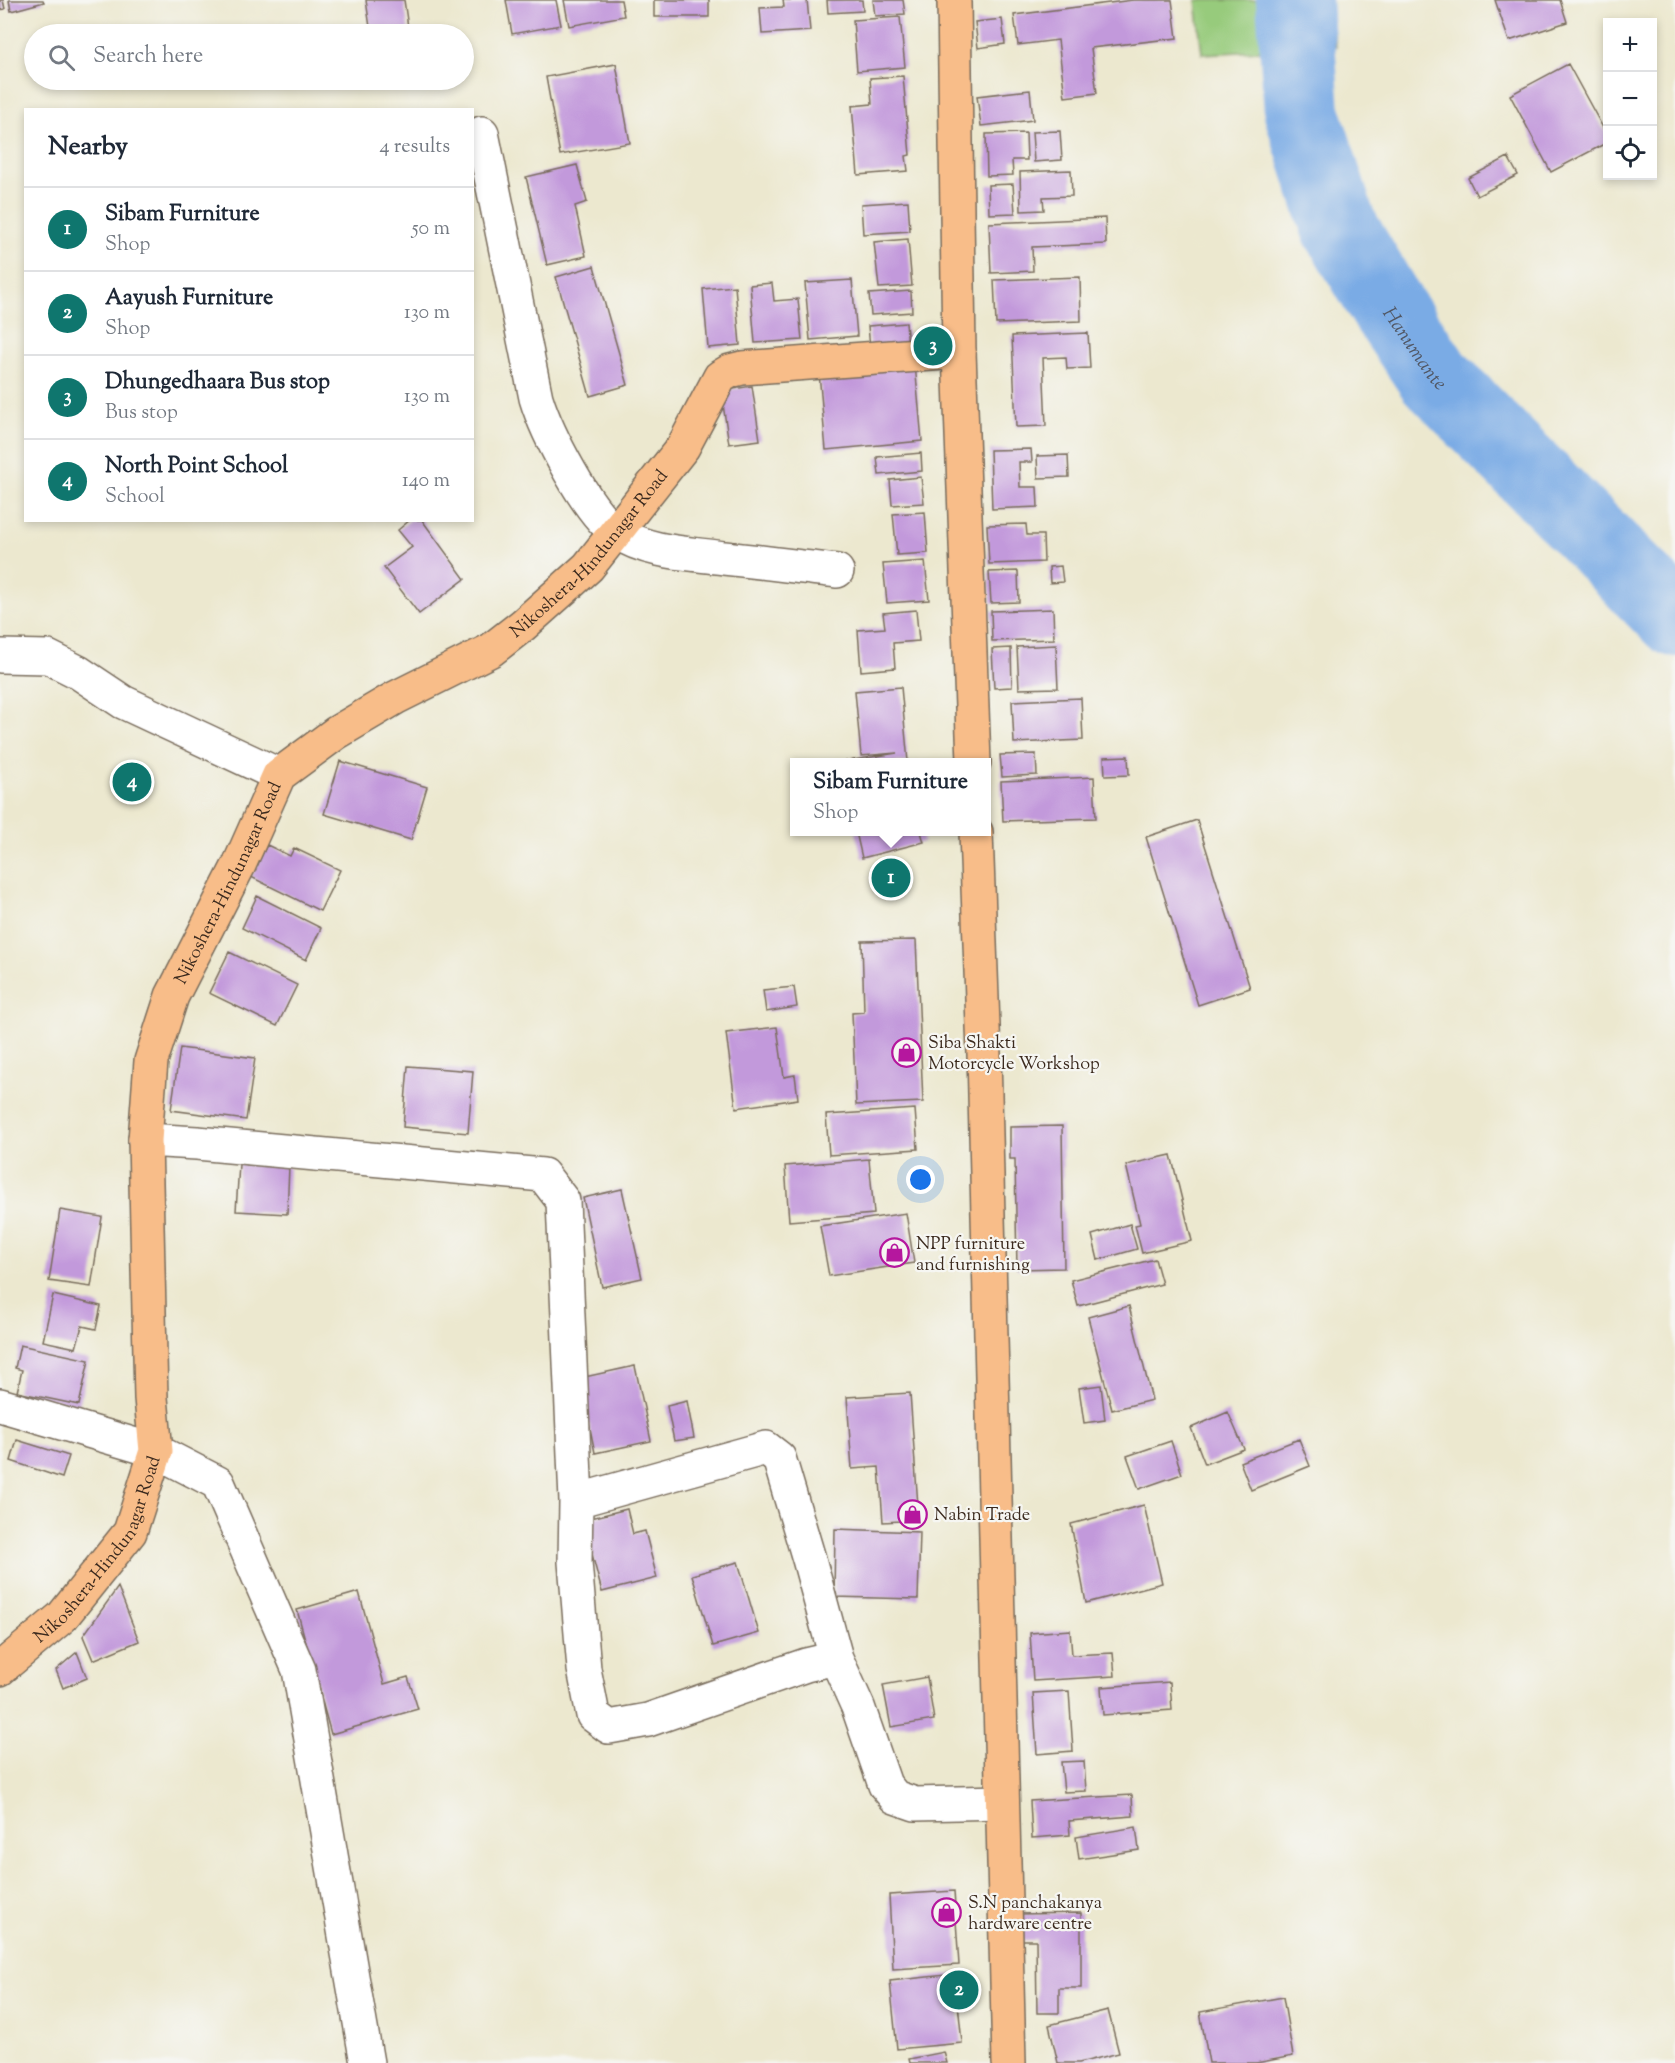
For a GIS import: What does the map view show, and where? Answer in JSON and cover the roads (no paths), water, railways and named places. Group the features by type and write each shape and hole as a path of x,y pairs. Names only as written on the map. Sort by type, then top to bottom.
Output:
{"main road":[{"path":"954,0 959,352 974,758"},
{"name":"Nikoshera-Hindunagar Road","path":"0,1669 62,1617 130,1532 156,1451 151,1398 146,1140 151,1061 172,996 239,865 279,775 346,727 395,698 491,650 523,625 588,567 683,447 720,377 730,371 753,367 959,352"},
{"path":"976,836 984,1054 1009,2063"}],"street":[{"path":"482,133 542,418 570,471 595,509 616,532 639,545 837,571"},
{"path":"0,656 48,657 78,672 123,702 279,775"},
{"path":"146,1140 543,1175 563,1201 576,1501 575,1562 584,1669 593,1715 609,1727 648,1720 806,1665 836,1658"},
{"path":"0,1405 156,1451 218,1483 299,1670 368,2063"},
{"path":"576,1501 766,1448 778,1458 836,1658 858,1707 885,1785 895,1797 915,1803 1002,1802"}],"waterway":[{"name":"Hanumante","path":"1294,0 1302,112 1338,224 1389,310 1434,376 1675,619"}],"place":[{"name":"Dhungedhaara Bus stop","path":"933,346"},
{"name":"North Point School","path":"132,782"},
{"name":"Sibam Furniture","path":"891,878"},
{"name":"Siba Shakti Motorcycle Workshop","path":"907,1052"},
{"name":"NPP furniture and furnishing","path":"895,1253"},
{"name":"Nabin Trade","path":"913,1514"},
{"name":"S.N panchakanya hardware centre","path":"947,1912"},
{"name":"Aayush Furniture","path":"959,1990"}]}
